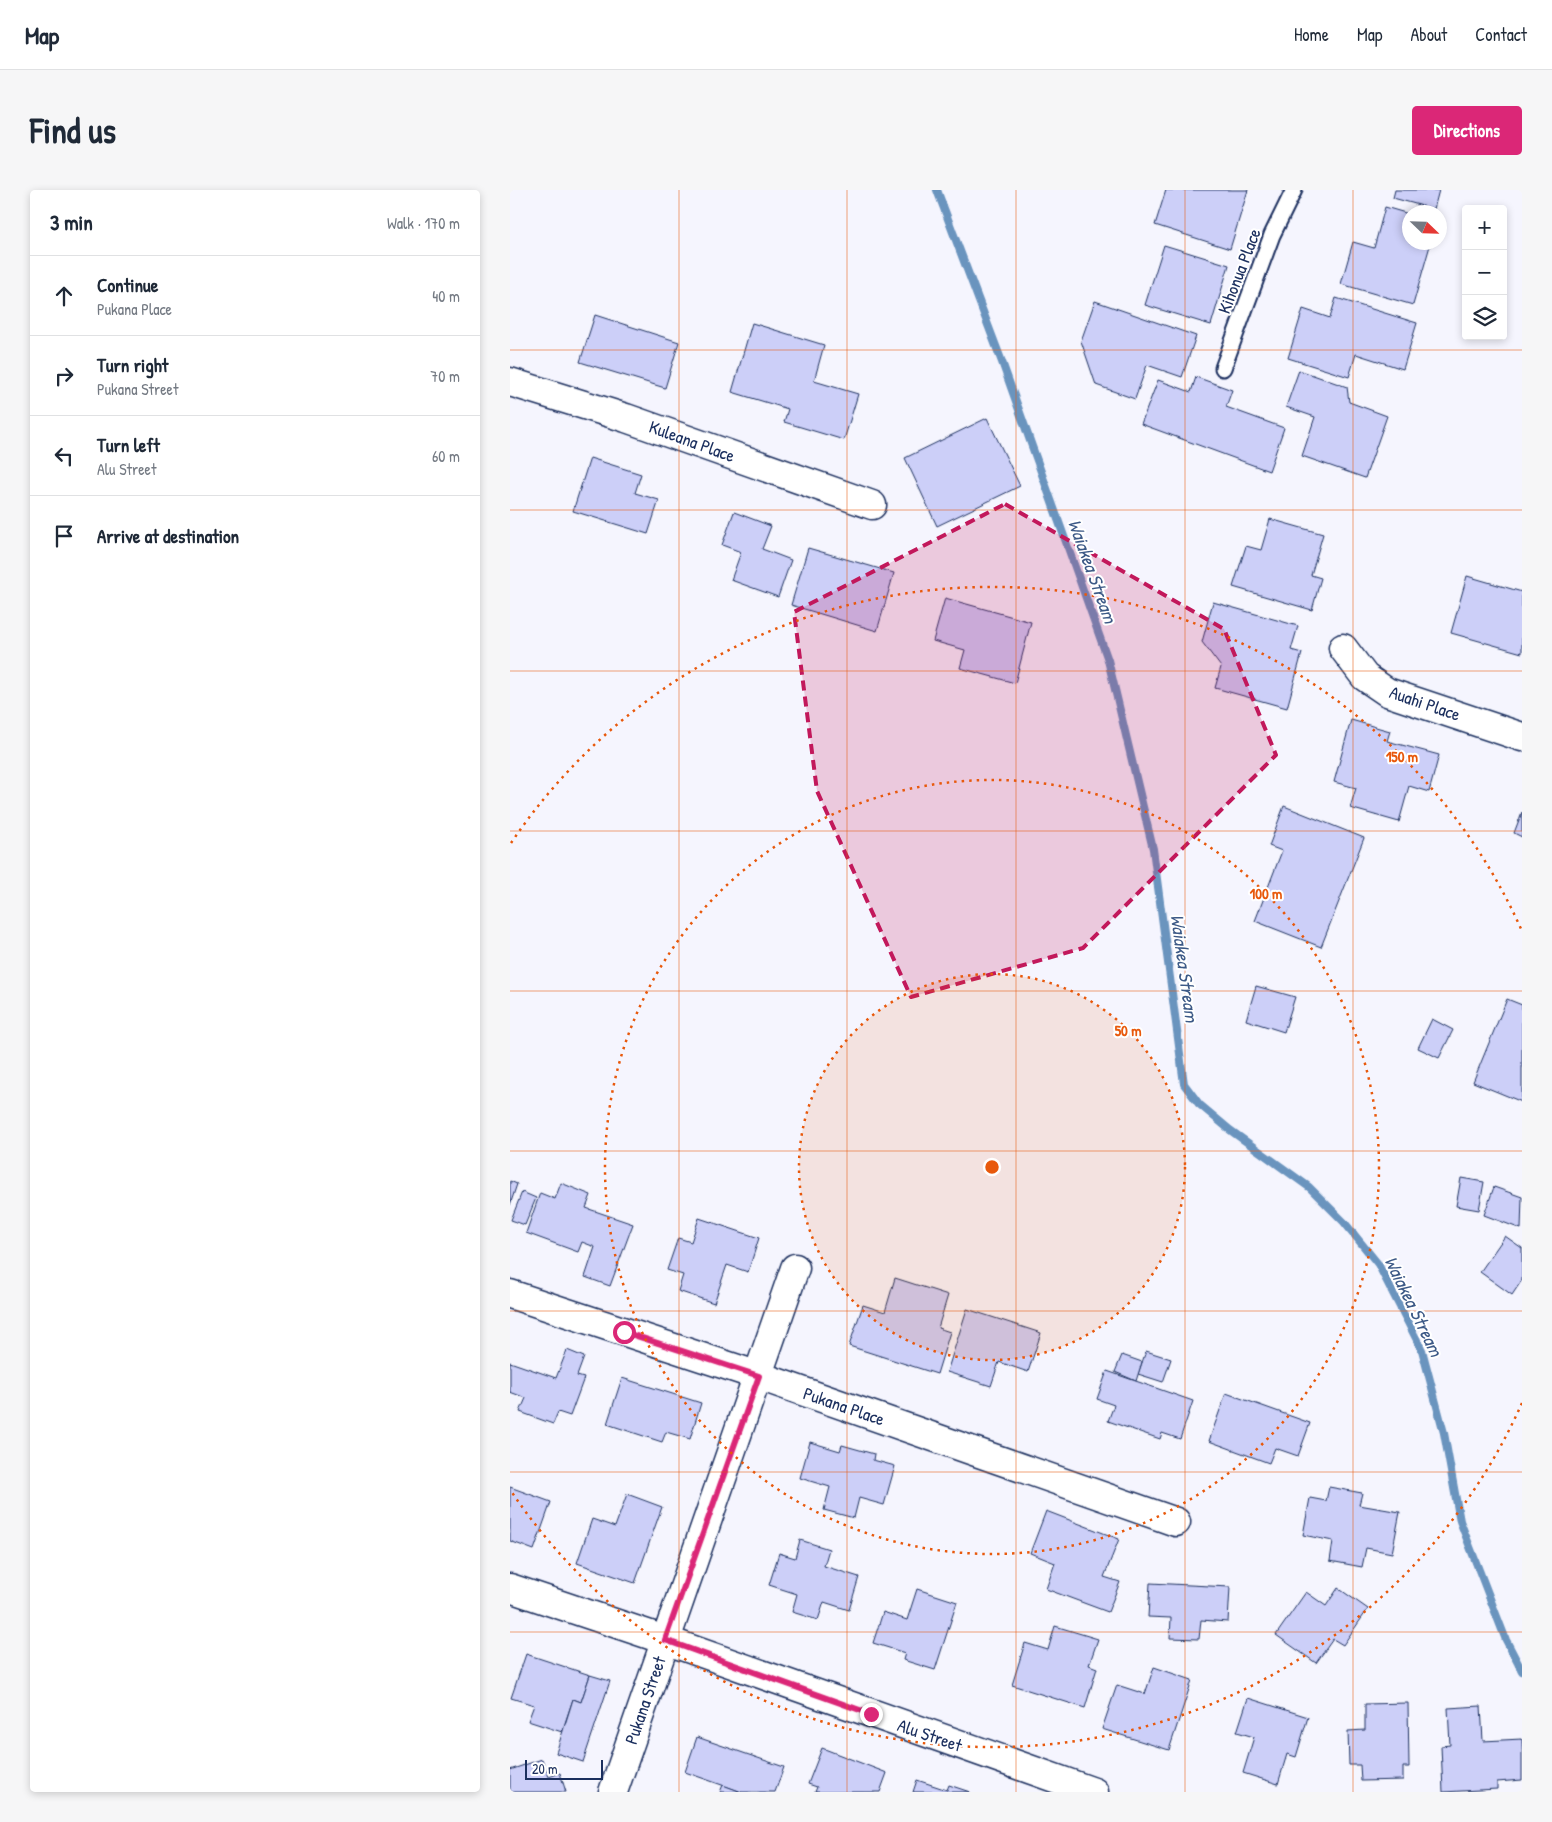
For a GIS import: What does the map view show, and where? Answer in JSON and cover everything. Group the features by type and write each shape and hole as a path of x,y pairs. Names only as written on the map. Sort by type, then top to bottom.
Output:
{"street":[{"name":"Kuleana Place","path":"510,382 626,418 872,505"},
{"name":"Auahi Place","path":"1343,648 1365,676 1387,692 1522,737"},
{"name":"Pukana Street","path":"613,1792 795,1268"},
{"name":"Pukana Place","path":"510,1294 759,1376 1176,1522"},
{"name":"Alu Street","path":"510,1588 665,1640 1094,1792"}],"lane":[{"name":"Kihonua Place","path":"1223,368 1272,235 1294,190"}],"highlighted area":[{"path":"1005,504 1224,629 1276,755 1083,948 911,997 817,791 794,612"}],"building":[{"path":"1166,190 1248,190 1230,249 1155,225"},
{"path":"1395,190 1439,190 1435,205 1419,205 1393,198"},
{"path":"1385,207 1402,212 1402,250 1429,250 1413,305 1341,284 1353,242 1374,248"},
{"path":"1164,245 1229,265 1211,325 1145,305"},
{"path":"1336,298 1417,323 1403,369 1356,354 1349,377 1288,358 1303,309 1330,318"},
{"path":"1095,301 1196,336 1182,377 1147,365 1135,399 1096,385 1081,341"},
{"path":"595,315 679,342 665,388 580,362"},
{"path":"752,323 824,345 814,381 858,394 844,440 784,422 788,409 732,392"},
{"path":"1299,370 1347,387 1349,402 1387,416 1365,478 1302,456 1315,417 1286,407"},
{"path":"1196,377 1232,390 1226,407 1284,428 1269,471 1141,424 1158,380 1191,392"},
{"path":"987,418 1020,486 937,526 905,458"},
{"path":"590,458 641,474 635,493 659,500 648,534 573,511"},
{"path":"734,512 771,526 762,549 791,560 778,597 731,580 741,552 722,545"},
{"path":"1270,519 1323,534 1311,575 1321,578 1312,610 1233,587 1246,546 1261,550"},
{"path":"808,548 894,573 877,631 791,605"},
{"path":"1467,576 1522,592 1522,653 1451,633"},
{"path":"945,598 1031,622 1015,683 960,668 965,650 933,641"},
{"path":"1213,602 1298,626 1291,650 1302,653 1287,708 1215,688 1221,667 1202,642"},
{"path":"1351,720 1390,731 1387,741 1439,755 1429,792 1409,786 1399,822 1350,808 1356,788 1334,782"},
{"path":"1284,806 1364,838 1321,947 1255,921 1282,851 1269,846"},
{"path":"1522,812 1522,837 1514,833"},
{"path":"1256,986 1295,997 1284,1032 1246,1020"},
{"path":"1507,999 1522,1005 1522,1102 1473,1082"},
{"path":"1432,1019 1453,1030 1439,1058 1418,1048"},
{"path":"1461,1178 1484,1182 1479,1210 1456,1206"},
{"path":"510,1181 517,1184 510,1205"},
{"path":"561,1183 591,1195 586,1208 633,1224 610,1286 585,1277 595,1247 582,1242 578,1252 526,1233 540,1193 555,1199"},
{"path":"1494,1187 1522,1197 1521,1229 1484,1215"},
{"path":"522,1192 536,1198 525,1225 511,1220"},
{"path":"699,1218 759,1238 748,1272 727,1265 714,1303 678,1291 683,1275 667,1270 678,1238 691,1242"},
{"path":"1505,1236 1522,1248 1522,1280 1512,1295 1480,1272"},
{"path":"895,1278 948,1295 938,1328 950,1332 937,1374 849,1346 863,1305 885,1312"},
{"path":"967,1309 1041,1333 1028,1372 999,1362 991,1386 947,1372"},
{"path":"567,1350 584,1357 577,1376 584,1378 570,1416 558,1412 553,1424 520,1412 526,1398 510,1392 510,1362 556,1378"},
{"path":"1146,1351 1171,1359 1163,1382 1138,1374"},
{"path":"1122,1355 1142,1362 1136,1381 1115,1372"},
{"path":"1107,1371 1193,1401 1180,1439 1162,1433 1160,1439 1108,1421 1114,1405 1097,1399"},
{"path":"622,1378 701,1403 690,1439 666,1432 662,1442 607,1424"},
{"path":"1226,1393 1310,1423 1298,1456 1275,1448 1269,1463 1209,1441"},
{"path":"810,1442 840,1451 842,1445 874,1454 873,1460 895,1466 884,1505 859,1498 854,1518 824,1510 830,1487 800,1478"},
{"path":"510,1487 551,1502 534,1550 510,1541"},
{"path":"1329,1487 1362,1493 1359,1505 1400,1512 1392,1553 1366,1548 1362,1567 1330,1561 1333,1541 1303,1535 1310,1498 1326,1501"},
{"path":"627,1494 662,1507 635,1583 577,1563 592,1519 615,1527"},
{"path":"1046,1511 1119,1539 1104,1577 1120,1582 1108,1612 1046,1589 1055,1563 1030,1553"},
{"path":"800,1540 829,1549 824,1566 859,1577 849,1610 824,1602 818,1620 792,1612 797,1594 769,1585 779,1553 795,1558"},
{"path":"1150,1583 1230,1587 1228,1622 1201,1620 1199,1639 1170,1638 1171,1618 1148,1617"},
{"path":"1338,1588 1368,1609 1343,1645 1333,1639 1316,1663 1276,1635 1306,1592 1326,1606"},
{"path":"917,1589 957,1602 935,1670 903,1660 905,1653 873,1643 883,1612 907,1620"},
{"path":"1055,1626 1098,1639 1089,1665 1097,1668 1085,1708 1012,1685 1025,1643 1048,1650"},
{"path":"526,1654 590,1675 581,1702 573,1699 562,1732 528,1721 534,1705 511,1698"},
{"path":"1154,1667 1192,1680 1169,1750 1102,1729 1117,1685 1145,1694"},
{"path":"590,1675 610,1681 583,1762 556,1753 573,1699 581,1702"},
{"path":"1248,1698 1308,1717 1296,1757 1287,1754 1278,1784 1243,1773 1254,1737 1237,1732"},
{"path":"1408,1703 1409,1767 1403,1767 1403,1780 1361,1781 1360,1765 1349,1765 1348,1731 1365,1730 1365,1704"},
{"path":"1481,1706 1483,1741 1522,1739 1522,1780 1497,1782 1497,1789 1443,1792 1441,1746 1450,1745 1448,1708"},
{"path":"697,1737 784,1767 775,1792 742,1792 685,1772"},
{"path":"822,1748 887,1773 880,1792 815,1792 817,1787 808,1784"},
{"path":"542,1759 549,1777 560,1773 566,1792 510,1792 510,1770"},
{"path":"917,1780 947,1790 949,1785 970,1792 913,1792"},
{"path":"723,1785 739,1791 739,1792 720,1792"}],"waterway":[{"name":"Waiakea Stream","path":"937,190 1002,362 1108,660 1153,849 1184,1084 1199,1104 1230,1130 1309,1187 1344,1222 1378,1264 1422,1350 1444,1433 1460,1521 1506,1640 1522,1671"}],"route":[{"path":"624,1332 759,1376 665,1640 871,1714"}]}
